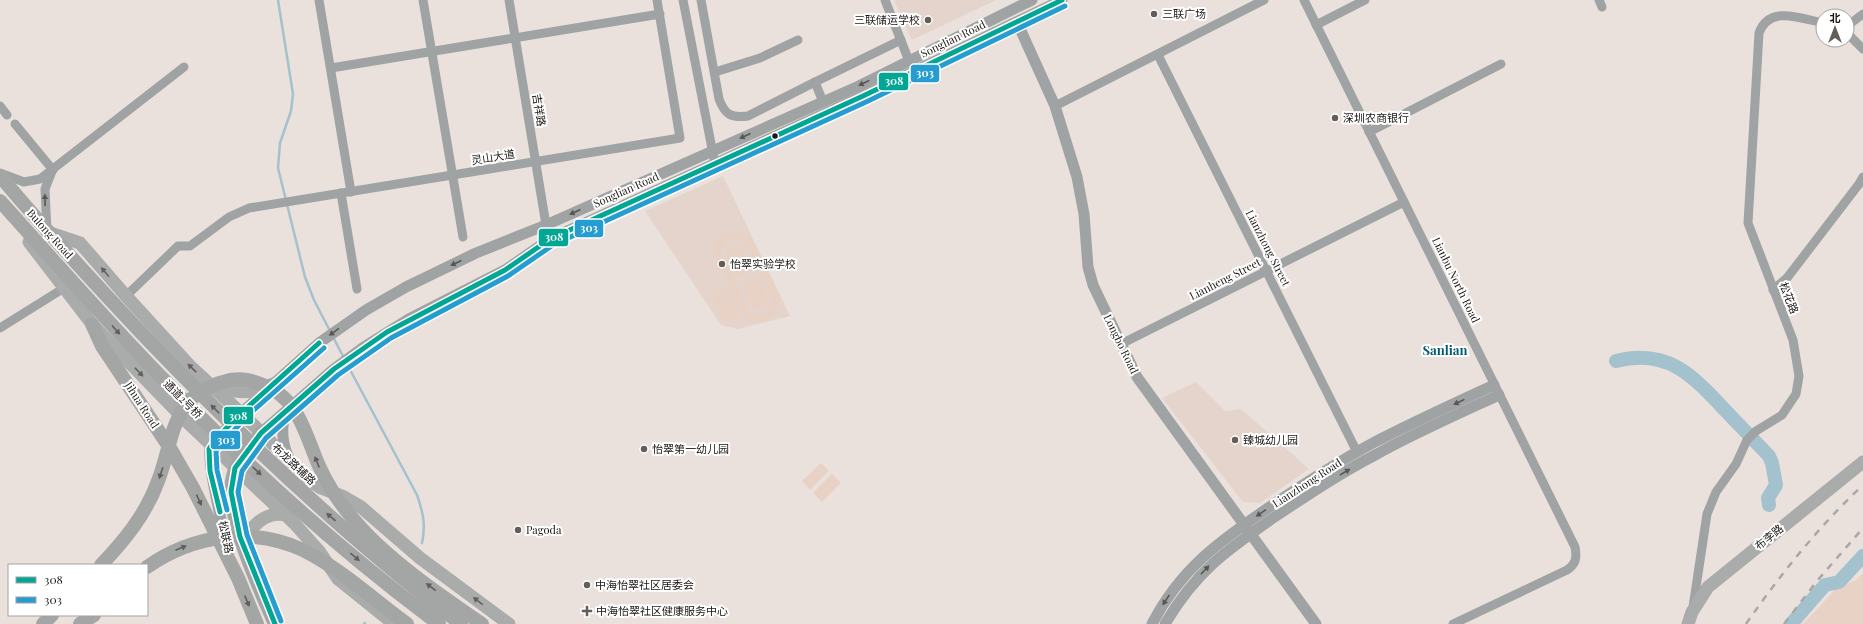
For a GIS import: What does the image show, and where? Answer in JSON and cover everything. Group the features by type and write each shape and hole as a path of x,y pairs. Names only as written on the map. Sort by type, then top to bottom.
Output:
{"main road":[{"name":"Bulong Road","path":"0,175 47,232 101,290"},
{"name":"Bulong Road","path":"0,202 90,301"},
{"name":"Jihua Road","path":"0,202 92,324 102,346 184,472 238,578 257,624"},
{"name":"布龙路辅路","path":"47,232 80,243 126,296 204,379 316,486 342,496 361,506 420,558 509,624"},
{"name":"通道2号桥","path":"101,290 249,443 381,561 435,616"},
{"name":"通道2号桥","path":"90,301 166,382 226,442 372,571 435,616"},
{"path":"92,324 211,445 286,515 319,551 338,579 394,624"},
{"path":"204,379 220,387 238,392 257,390 274,383"},
{"path":"102,564 119,546 140,518 147,505 159,479 174,426 186,405 200,392 221,382 245,379 274,390 285,398 295,409 302,422 324,476 338,499 362,530 462,617"},
{"path":"261,433 235,468 231,485 232,500 245,552 274,624"},
{"name":"布李路","path":"1690,618 1708,587 1863,462"},
{"path":"245,552 247,537 254,525 270,516 286,515"},
{"path":"148,565 163,556 186,546 218,537 244,536 267,539 303,550 324,563 407,624"},
{"path":"43,624 51,616"},
{"path":"80,624 92,616"},
{"path":"435,616 462,617 482,624"}],"street":[{"path":"319,0 351,192"},
{"path":"423,0 463,237"},
{"name":"吉祥路","path":"509,0 546,225"},
{"path":"331,68 660,14 657,0"},
{"path":"683,0 715,164"},
{"path":"701,0 719,99 723,110 729,115 737,118 748,116 901,40"},
{"path":"885,0 909,61"},
{"name":"Songlian Road","path":"241,413 319,343 385,298 424,277 476,253 546,225 823,102 1032,0"},
{"name":"Songlian Road","path":"287,410 334,368 364,347 409,319 505,270 550,239 863,96 1062,0"},
{"path":"1055,106 1264,0"},
{"name":"Lianbu North Road","path":"1304,0 1575,547 1576,561 1567,570 1453,624"},
{"path":"1316,25 1365,0"},
{"name":"灵山大道","path":"126,296 178,246 190,246 229,217 249,208 680,138 660,14"},
{"path":"1855,21 1863,14"},
{"name":"松花路","path":"1690,618 1707,514 1716,492 1736,464 1747,440 1756,431 1782,416 1796,394 1799,376 1793,340 1748,224 1759,33 1761,26 1773,17 1786,16 1815,21"},
{"name":"Longbo Road","path":"1017,22 1055,106 1080,189 1090,276 1137,377 1316,624"},
{"path":"715,72 760,58 798,40"},
{"path":"1855,41 1863,49"},
{"name":"Lianzhong Street","path":"1158,54 1357,452"},
{"path":"1369,132 1502,64"},
{"path":"0,175 16,180 33,181 40,179 184,66"},
{"path":"815,82 823,102"},
{"path":"0,106 7,115"},
{"path":"15,124 53,170"},
{"path":"47,232 45,189 47,180 53,170"},
{"path":"1773,290 1787,278 1863,177"},
{"path":"341,193 357,289"},
{"name":"Lianheng Street","path":"1121,344 1404,202"},
{"path":"0,328 64,288"},
{"name":"Lianzhong Road","path":"1165,624 1182,597 1203,572 1248,529 1318,475 1357,452 1497,390"},
{"name":"Lianzhong Road","path":"1152,624 1173,590 1195,564 1220,541 1248,529 1378,453 1497,390"},
{"path":"261,433 287,410"},
{"path":"287,410 284,418 283,436 290,461"},
{"path":"211,445 241,413"},
{"name":"松联路","path":"211,445 209,454 213,478 226,542 238,578"}],"shaded area":[{"name":"三联储运学校","path":"894,0 996,0 912,40"},
{"name":"怡翠实验学校","path":"723,176 790,316 738,329 721,325 645,211"},
{"path":"735,230 746,233 750,237 762,259 779,301 778,309 768,320 760,322 751,320 742,313 737,304 716,253 718,238 724,233","holes":["735,237 742,239 747,244 771,297 771,308 763,315 755,315 749,311 723,255 722,248 726,240"]},
{"path":"741,243 754,270 739,277 726,249"},
{"path":"757,275 769,303 754,310 742,282"},
{"path":"728,288 740,316 725,323 713,295"},
{"name":"臻城幼儿园","path":"1196,382 1225,411 1241,409 1309,469 1260,503 1243,502 1162,398"},
{"path":"821,463 829,471 810,490 802,481"},
{"path":"832,474 841,483 822,502 813,493"},
{"path":"1863,573 1863,624 1803,624 1837,588 1856,580"}],"waterway":[{"path":"278,0 293,94 291,111 280,143 278,168 305,277 314,300 330,331"},
{"path":"333,337 344,358"},
{"path":"1616,361 1634,358 1650,358 1677,367 1701,385 1769,456 1772,463 1776,485 1768,498 1769,505"},
{"path":"347,364 417,495 423,519 424,530 422,543"},
{"path":"1791,624 1825,585 1839,582 1863,556"}],"railway":[{"path":"1746,624 1772,587 1816,534 1863,485"},
{"path":"1784,624 1817,581 1863,528"}],"transit line":[{"name":"308","path":"275,624 240,537 231,492 235,468 261,433 334,369 387,332 505,270 550,239 863,96 1062,0"},
{"name":"303","path":"281,621 247,535 238,492 242,471 266,438 338,375 391,338 508,276 553,245 866,102 1065,6"},
{"name":"308","path":"220,512 210,471 209,449 214,441 241,413 319,343"},
{"name":"303","path":"227,510 217,470 216,451 245,418 324,348"}],"place":[{"name":"三联广场","path":"1154,14"},
{"name":"三联储运学校","path":"928,20"},
{"name":"深圳农商银行","path":"1335,118"},
{"name":"怡翠实验学校","path":"722,264"},
{"name":"臻城幼儿园","path":"1235,440"},
{"name":"怡翠第一幼儿园","path":"644,449"},
{"name":"Pagoda","path":"518,530"},
{"name":"中海怡翠社区居委会","path":"587,585"},
{"name":"中海怡翠社区健康服务中心","path":"587,611"}],"district":[{"name":"Sanlian","path":"1445,350"}]}
